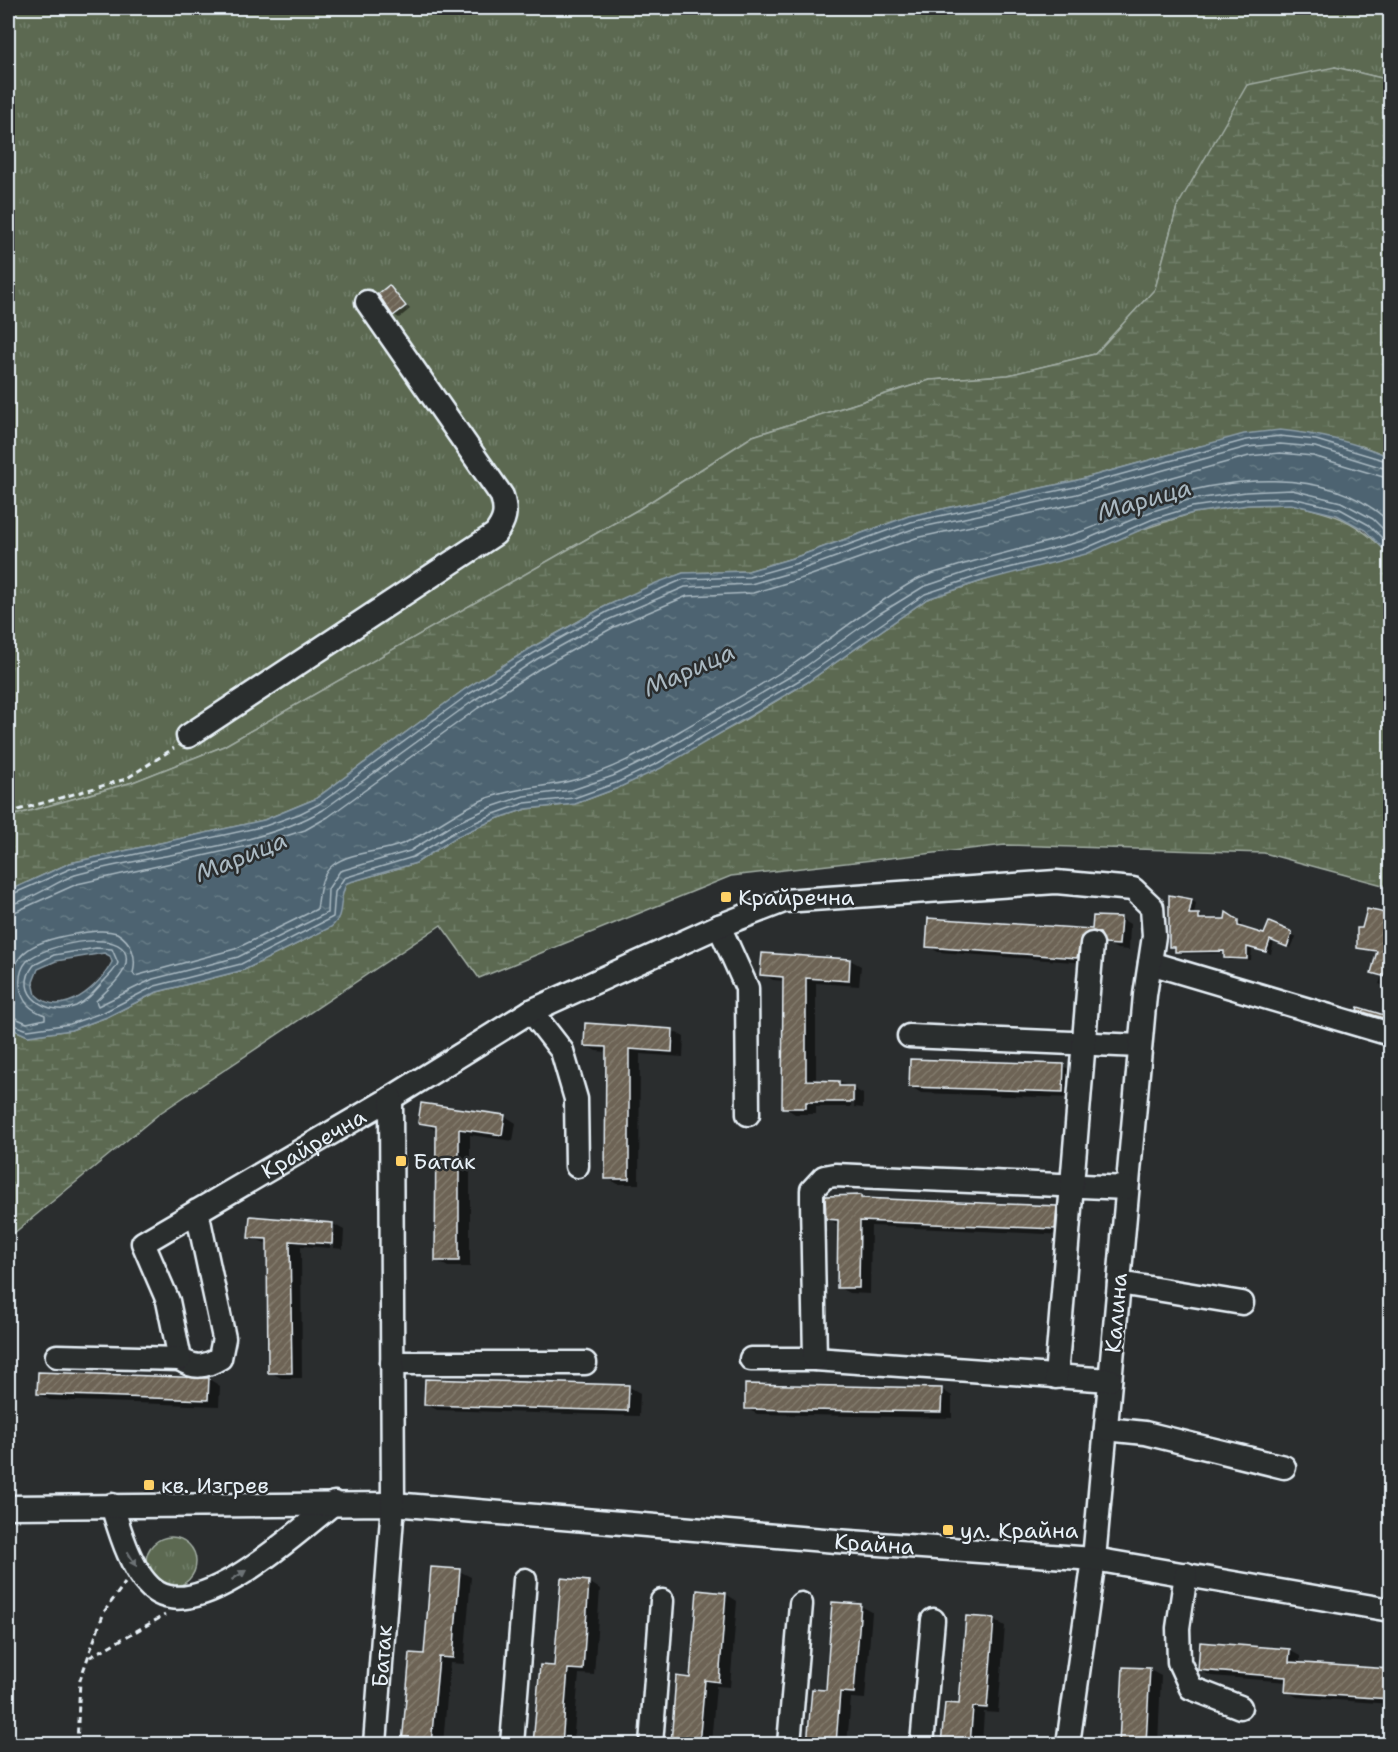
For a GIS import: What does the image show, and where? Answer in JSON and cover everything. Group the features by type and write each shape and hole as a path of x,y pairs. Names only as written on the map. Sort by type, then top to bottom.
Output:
{"street":[{"path":"188,736 495,534 503,524 506,508 502,496 366,302"},
{"name":"Крайречна","path":"180,1359 168,1301 144,1243 391,1098 531,1011 719,926 784,901 1056,882 1133,889"},
{"name":"Калина","path":"1068,1744 1094,1559 1140,1046 1154,936 1152,907 1133,889"},
{"path":"719,926 747,988 748,1114"},
{"path":"1056,1377 1092,944"},
{"path":"1150,963 1390,1034"},
{"path":"531,1011 562,1051 576,1099 577,1166"},
{"path":"909,1036 1140,1046"},
{"name":"Батак","path":"375,1744 393,1504 391,1098"},
{"path":"815,1359 812,1190 824,1177 835,1175 1127,1188"},
{"path":"57,1356 180,1359 192,1367 209,1365 220,1358 224,1338 197,1211"},
{"path":"1119,1283 1242,1303"},
{"path":"751,1359 815,1359 1110,1380"},
{"path":"392,1363 585,1363"},
{"path":"1106,1429 1145,1433 1284,1467"},
{"path":"112,1504 122,1543 157,1593 186,1599 226,1584 263,1559 334,1503"},
{"path":"8,1507 112,1504 393,1504"},
{"name":"Крайна","path":"393,1504 824,1540 1094,1559 1390,1610"},
{"path":"1185,1574 1178,1628 1179,1662 1191,1688 1240,1707"},
{"path":"512,1744 525,1580"},
{"path":"651,1744 662,1601"},
{"path":"789,1744 801,1604"},
{"path":"922,1744 933,1620"}],"path":[{"path":"8,813 126,779 171,751 188,736"},
{"path":"77,1744 80,1680 104,1612 136,1566"},
{"path":"88,1658 154,1623 186,1599"}],"green space":[{"path":"8,8 1390,8 1390,80 1335,67 1177,207 1155,289 1095,354 1008,375 930,380 753,436 639,509 224,746 133,782 8,817"},
{"path":"1335,67 1390,80 1390,457 1362,446 1200,446 1074,481 909,516 796,557 748,571 683,573 604,607 531,648 465,689 315,799 264,820 70,863 8,891 8,817 133,782 224,746 639,509 753,436 930,380 1008,375 1095,354 1155,289 1177,207 1247,85"},
{"path":"1291,504 1345,520 1367,534 1390,555 1390,887 1264,853 1005,845 731,876 479,978 441,925 160,1113 8,1238 8,1027 28,1036 71,1030 107,1017 157,992 244,970 311,937 340,901 346,883 416,863 458,836 496,819 526,809 575,804 618,788 741,722 806,683 927,599 1193,513 1248,505"},
{"path":"166,1537 176,1537 189,1544 196,1557 196,1567 189,1580 176,1587 166,1587 157,1583 150,1576 146,1567 146,1557 150,1548 157,1541"}],"water":[{"name":"Марица","path":"1280,430 1309,434 1336,439 1390,457 1390,555 1365,530 1337,515 1291,504 1248,505 1193,513 1154,524 1086,554 982,581 927,599 806,683 661,768 618,788 575,804 526,809 496,819 458,836 416,863 347,883 342,895 340,912 331,927 244,970 157,992 107,1017 71,1030 28,1036 8,1027 8,891 70,863 264,820 315,799 465,689 531,648 604,607 683,573 748,571 796,557 909,516 1074,481 1244,434","holes":["104,953 110,956 112,962 99,981 79,997 57,1004 46,1002 36,995 33,982 38,969 56,961"]}],"building":[{"path":"389,285 406,306 393,316 378,294"},
{"path":"1169,895 1192,899 1189,914 1199,914 1199,919 1225,919 1226,912 1238,920 1238,926 1264,934 1269,922 1290,931 1292,933 1287,947 1270,940 1266,952 1247,947 1247,959 1224,958 1224,951 1175,952 1175,947 1169,947"},
{"path":"1367,909 1390,914 1390,978 1371,973 1377,951 1357,948 1357,928 1362,928"},
{"path":"1093,916 1121,917 1119,945 1105,944 1100,933 1093,931 1081,937 1077,958 926,947 928,918 1092,929"},
{"path":"762,953 850,959 849,981 806,978 806,1080 839,1081 839,1086 853,1086 853,1102 806,1102 806,1108 782,1108 783,977 760,975"},
{"path":"1358,1007 1384,1015 1383,1018 1357,1010"},
{"path":"585,1023 673,1029 672,1052 629,1049 629,1179 605,1179 606,1047 584,1046"},
{"path":"910,1059 1064,1064 1063,1092 909,1087"},
{"path":"421,1103 505,1115 502,1135 459,1129 459,1261 435,1261 436,1126 418,1123"},
{"path":"861,1195 861,1198 1057,1206 1055,1229 860,1221 859,1288 837,1288 838,1220 826,1219 825,1196"},
{"path":"250,1216 333,1223 332,1244 290,1241 292,1373 268,1373 267,1239 248,1238"},
{"path":"38,1372 209,1378 208,1400 37,1394"},
{"path":"425,1379 629,1385 628,1411 424,1405"},
{"path":"745,1384 942,1388 941,1412 745,1409"},
{"path":"431,1567 460,1569 453,1658 439,1657 431,1744 402,1744 410,1653 424,1654"},
{"path":"561,1578 589,1581 583,1670 568,1669 562,1744 533,1744 540,1665 554,1666"},
{"path":"697,1590 726,1593 719,1682 705,1680 699,1744 671,1744 676,1676 690,1678"},
{"path":"832,1602 861,1604 854,1693 840,1692 836,1744 807,1744 812,1689 826,1690"},
{"path":"966,1616 994,1618 987,1708 973,1707 970,1744 941,1744 945,1703 959,1704"},
{"path":"1200,1642 1290,1649 1289,1662 1390,1669 1390,1699 1285,1692 1286,1677 1198,1670"},
{"path":"1123,1667 1150,1668 1146,1744 1119,1744"}],"place":[{"name":"Крайречна","path":"726,897"},
{"name":"Батак","path":"401,1161"},
{"name":"кв. Изгрев","path":"149,1485"},
{"name":"ул. Крайна","path":"948,1530"}]}
